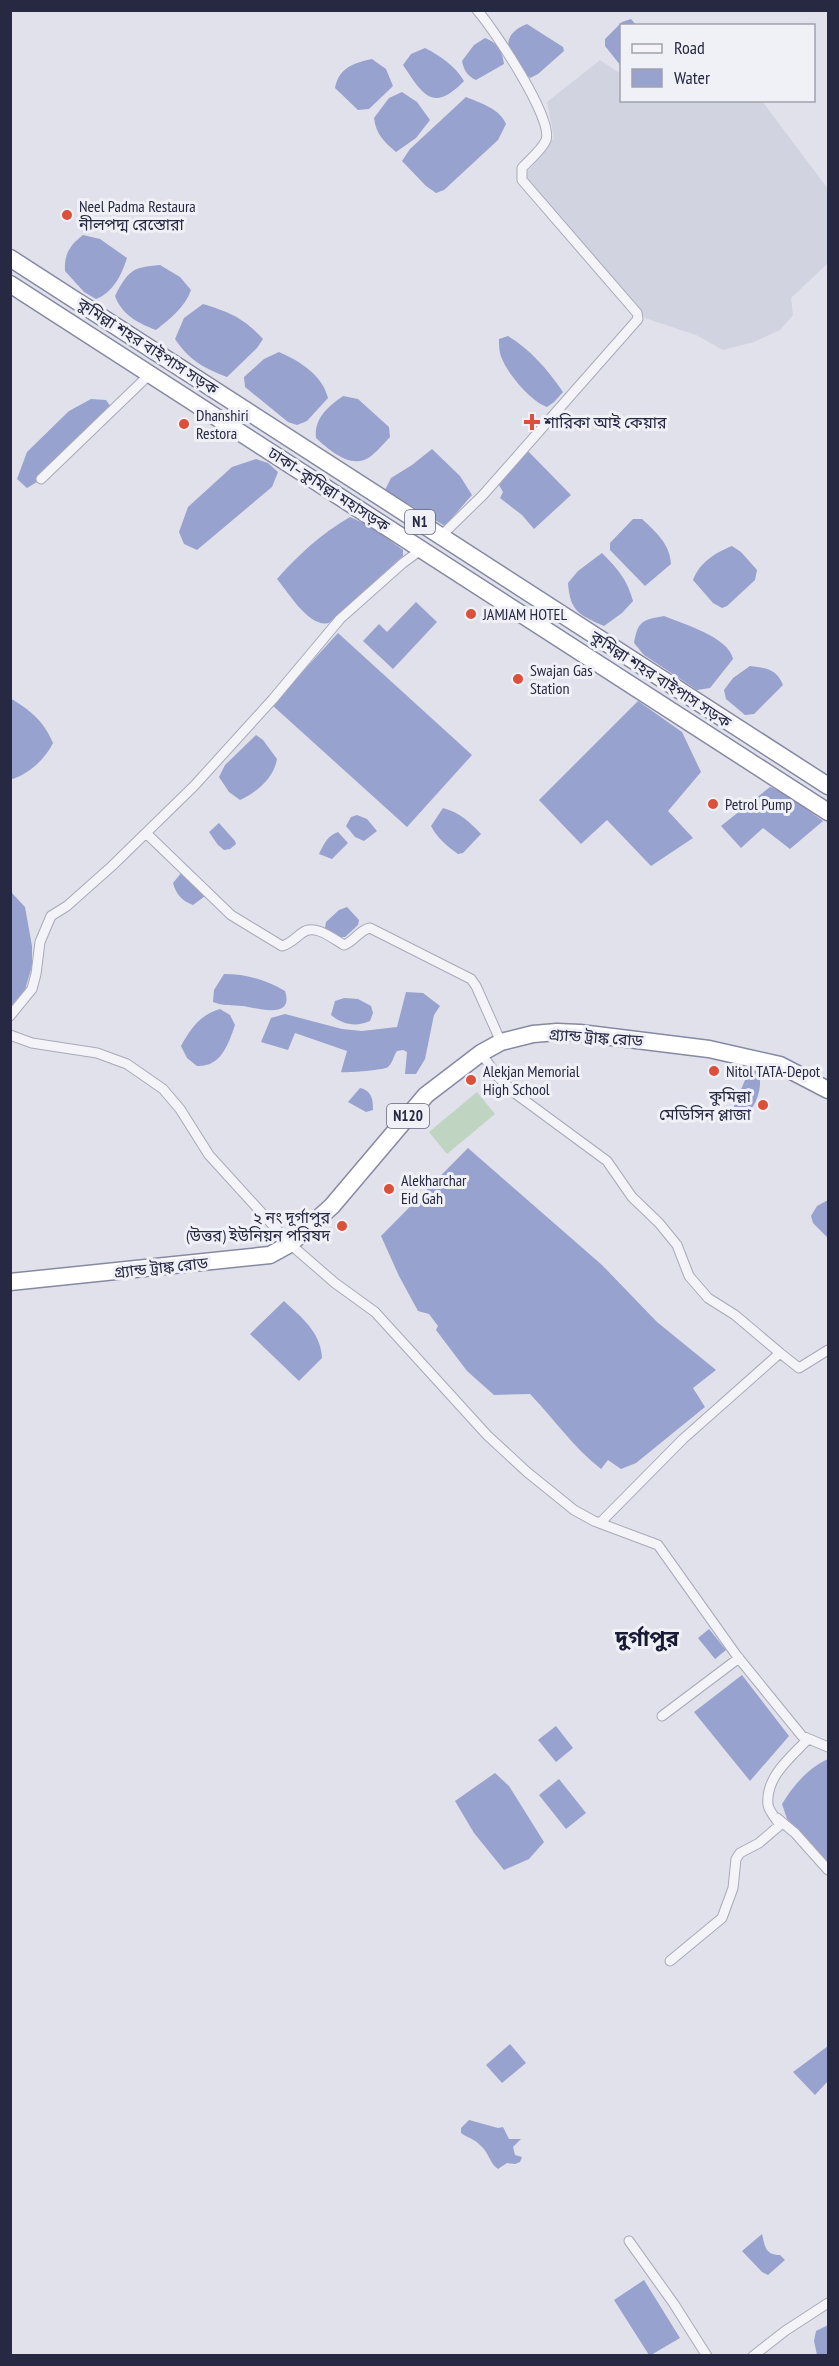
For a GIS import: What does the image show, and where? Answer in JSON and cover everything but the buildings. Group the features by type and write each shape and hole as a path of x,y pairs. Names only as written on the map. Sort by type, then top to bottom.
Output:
{"highway":[{"name":"কুমিল্লা শহর বাইপাস সড়ক","path":"10,258 828,786"},
{"name":"ঢাকা–কুমিল্লা মহাসড়ক","path":"10,284 828,812"},
{"name":"গ্র্যান্ড ট্রাঙ্ক রোড","path":"10,1282 270,1254 290,1244 332,1206 426,1095 481,1053 501,1042 533,1034 580,1033 689,1047 757,1059 780,1065 828,1090"}],"street":[{"path":"442,535 483,495 638,319 637,314 522,180 522,168 541,147 546,139 547,129 542,113 514,63 477,10"},
{"path":"41,479 151,374"},
{"path":"10,1016 32,989 40,942 51,916 67,906 146,833 225,753 340,619 422,549"},
{"path":"146,833 231,915 282,946 287,945 306,929 313,928 344,945 350,943 365,929 370,928 471,979 501,1042"},
{"path":"10,1035 32,1043 97,1053 128,1064 163,1089 180,1109 209,1155 290,1244 335,1283 375,1311 487,1435 527,1472 574,1510 600,1523 658,1545 739,1658 802,1736 828,1747"},
{"path":"481,1053 498,1077 516,1094 565,1131 594,1149 607,1161 632,1197 659,1223 677,1245 689,1276 708,1298 735,1315 800,1368 828,1350"},
{"path":"600,1523 683,1439 780,1353"},
{"path":"662,1716 739,1658"},
{"path":"670,1961 723,1918 733,1888 736,1859 740,1853 759,1843 780,1825 768,1807 769,1789 775,1775 808,1739"},
{"path":"775,1817 795,1833 828,1870"},
{"path":"629,2241 707,2355"},
{"path":"755,2355 784,2331 828,2303"}],"shaded area":[{"path":"600,60 620,73 620,102 763,102 828,189 828,263 791,298 793,315 780,330 754,342 723,350 696,335 645,318 535,194 526,179 528,171 554,138 547,102"}],"green space":[{"path":"477,1092 495,1114 447,1154 429,1132"}],"water":[{"path":"631,19 635,24 620,24"},
{"path":"527,24 563,47 564,51 538,74 530,78 512,56 508,42 517,29"},
{"path":"620,24 620,65 605,46 605,39"},
{"path":"485,38 499,48 504,64 476,80 466,72 462,61 474,45"},
{"path":"425,48 447,62 464,81 444,96 436,98 423,92 403,65 411,54"},
{"path":"372,59 386,69 393,86 369,109 358,110 335,88 343,71 348,67"},
{"path":"402,92 417,102 430,120 416,138 396,152 381,137 374,118 389,98"},
{"path":"466,97 495,110 506,124 498,140 444,190 436,193 402,161 410,149"},
{"path":"83,235 100,239 127,258 112,288 96,299 84,292 65,271 69,250"},
{"path":"160,265 180,277 191,290 181,307 156,330 131,318 115,296 132,272 143,267"},
{"path":"203,304 236,317 263,339 257,348 227,377 197,362 175,339 184,318"},
{"path":"508,336 538,361 563,392 547,407 526,392 502,360 499,339"},
{"path":"279,352 309,369 321,382 328,398 307,421 297,425 288,422 245,387 244,377 264,359"},
{"path":"343,396 358,399 389,427 390,437 364,460 345,459 316,438 320,419 327,409"},
{"path":"91,399 106,400 111,407 37,482 27,488 17,479 27,452 69,411"},
{"path":"432,449 460,476 472,495 445,526 385,490 391,478"},
{"path":"527,450 571,495 534,529 522,515 500,498 503,492 499,485"},
{"path":"256,459 268,463 278,472 272,487 197,550 184,544 179,532 188,507 232,467"},
{"path":"350,517 370,526 403,550 403,556 329,623 322,623 307,615 277,579 311,545"},
{"path":"633,519 642,519 652,529 665,544 670,557 671,564 645,586 610,550 610,543"},
{"path":"732,546 741,552 757,570 755,580 722,608 713,603 693,580 709,559"},
{"path":"602,553 621,574 633,601 622,613 604,626 577,611 571,600 568,583 578,571"},
{"path":"416,602 437,622 393,669 363,641 379,624 387,632"},
{"path":"664,616 704,632 730,651 733,659 710,688 697,690 644,655 634,643 637,630 642,623"},
{"path":"338,633 472,755 407,827 272,705"},
{"path":"750,666 774,672 783,685 754,714 745,715 726,699 724,690 733,678"},
{"path":"10,698 36,717 53,743 36,765 13,779 10,777"},
{"path":"638,701 682,732 701,772 668,811 693,838 651,866 607,820 581,844 539,800"},
{"path":"256,735 263,740 277,759 264,784 240,800 229,792 219,777 225,765"},
{"path":"770,787 784,793 823,821 790,849 763,828 741,848 721,826"},
{"path":"443,808 464,818 481,834 463,853 458,854 446,845 431,826"},
{"path":"357,815 367,819 377,831 364,841 355,837 346,826 351,817"},
{"path":"219,823 235,841 236,844 230,849 224,850 209,832"},
{"path":"338,832 348,843 332,859 319,854 328,838"},
{"path":"182,872 205,896 193,905 183,899 174,887 173,883"},
{"path":"11,892 25,907 32,946 32,966 25,990 11,1006"},
{"path":"347,907 359,920 358,925 345,937 338,937 325,928 326,922 339,910"},
{"path":"224,974 248,976 278,987 285,991 287,1000 284,1006 272,1010 213,1002 214,990"},
{"path":"406,992 423,993 440,1006 434,1015 425,1059 416,1074 405,1074 407,1052 403,1050 397,1051 388,1067 341,1072 347,1051 295,1033 288,1050 261,1042 271,1018 285,1014 342,1029 362,1031 397,1027"},
{"path":"344,998 358,999 371,1006 373,1013 370,1021 350,1024 331,1015 335,1001"},
{"path":"220,1009 230,1015 235,1025 229,1040 218,1059 212,1063 197,1066 187,1058 181,1046 197,1023"},
{"path":"753,1070 757,1071 759,1076 760,1089 752,1108 744,1116 735,1112 734,1106 748,1073"},
{"path":"360,1088 371,1096 373,1110 366,1112 348,1102"},
{"path":"468,1148 602,1265 657,1322 716,1370 693,1388 705,1407 636,1463 621,1469 608,1460 601,1469 573,1443 530,1394 494,1395 467,1371 436,1330 438,1326 429,1314 418,1311 399,1276 381,1236"},
{"path":"828,1200 828,1238 813,1223 811,1216 817,1206"},
{"path":"284,1301 309,1326 321,1349 322,1358 299,1381 250,1334"},
{"path":"709,1629 726,1650 715,1659 698,1638"},
{"path":"742,1675 789,1736 750,1781 694,1712"},
{"path":"556,1726 573,1748 556,1762 538,1740"},
{"path":"828,1759 828,1864 787,1819 782,1804 802,1778 814,1767"},
{"path":"495,1773 509,1786 544,1842 529,1859 504,1870 474,1833 455,1801"},
{"path":"559,1779 586,1813 566,1829 539,1795"},
{"path":"510,2044 526,2063 502,2083 486,2065"},
{"path":"828,2046 828,2081 815,2095 793,2072"},
{"path":"469,2120 498,2128 503,2127 509,2139 521,2139 513,2147 515,2155 522,2157 520,2162 507,2163 498,2169 495,2167 479,2144 461,2133 461,2128"},
{"path":"762,2234 769,2252 780,2255 785,2260 768,2275 762,2272 742,2251"},
{"path":"644,2280 680,2338 651,2355 614,2300"},
{"path":"828,2325 828,2355 817,2355 814,2341 816,2331"}],"place":[{"name":"Neel Padma Restaura নীলপদ্ম রেস্তোরা","path":"67,215"},
{"name":"শারিকা আই কেয়ার","path":"532,422"},
{"name":"Dhanshiri Restora","path":"184,424"},
{"name":"JAMJAM HOTEL","path":"471,614"},
{"name":"Swajan Gas Station","path":"518,679"},
{"name":"Petrol Pump","path":"713,804"},
{"name":"Nitol TATA-Depot","path":"714,1071"},
{"name":"Alekjan Memorial High School","path":"471,1080"},
{"name":"কুমিল্লা মেডিসিন প্লাজা","path":"763,1105"},
{"name":"Alekharchar Eid Gah","path":"389,1189"},
{"name":"২ নং দূর্গাপুর (উত্তর) ইউনিয়ন পরিষদ","path":"342,1226"}],"district":[{"name":"দুর্গাপুর","path":"647,1638"}]}
